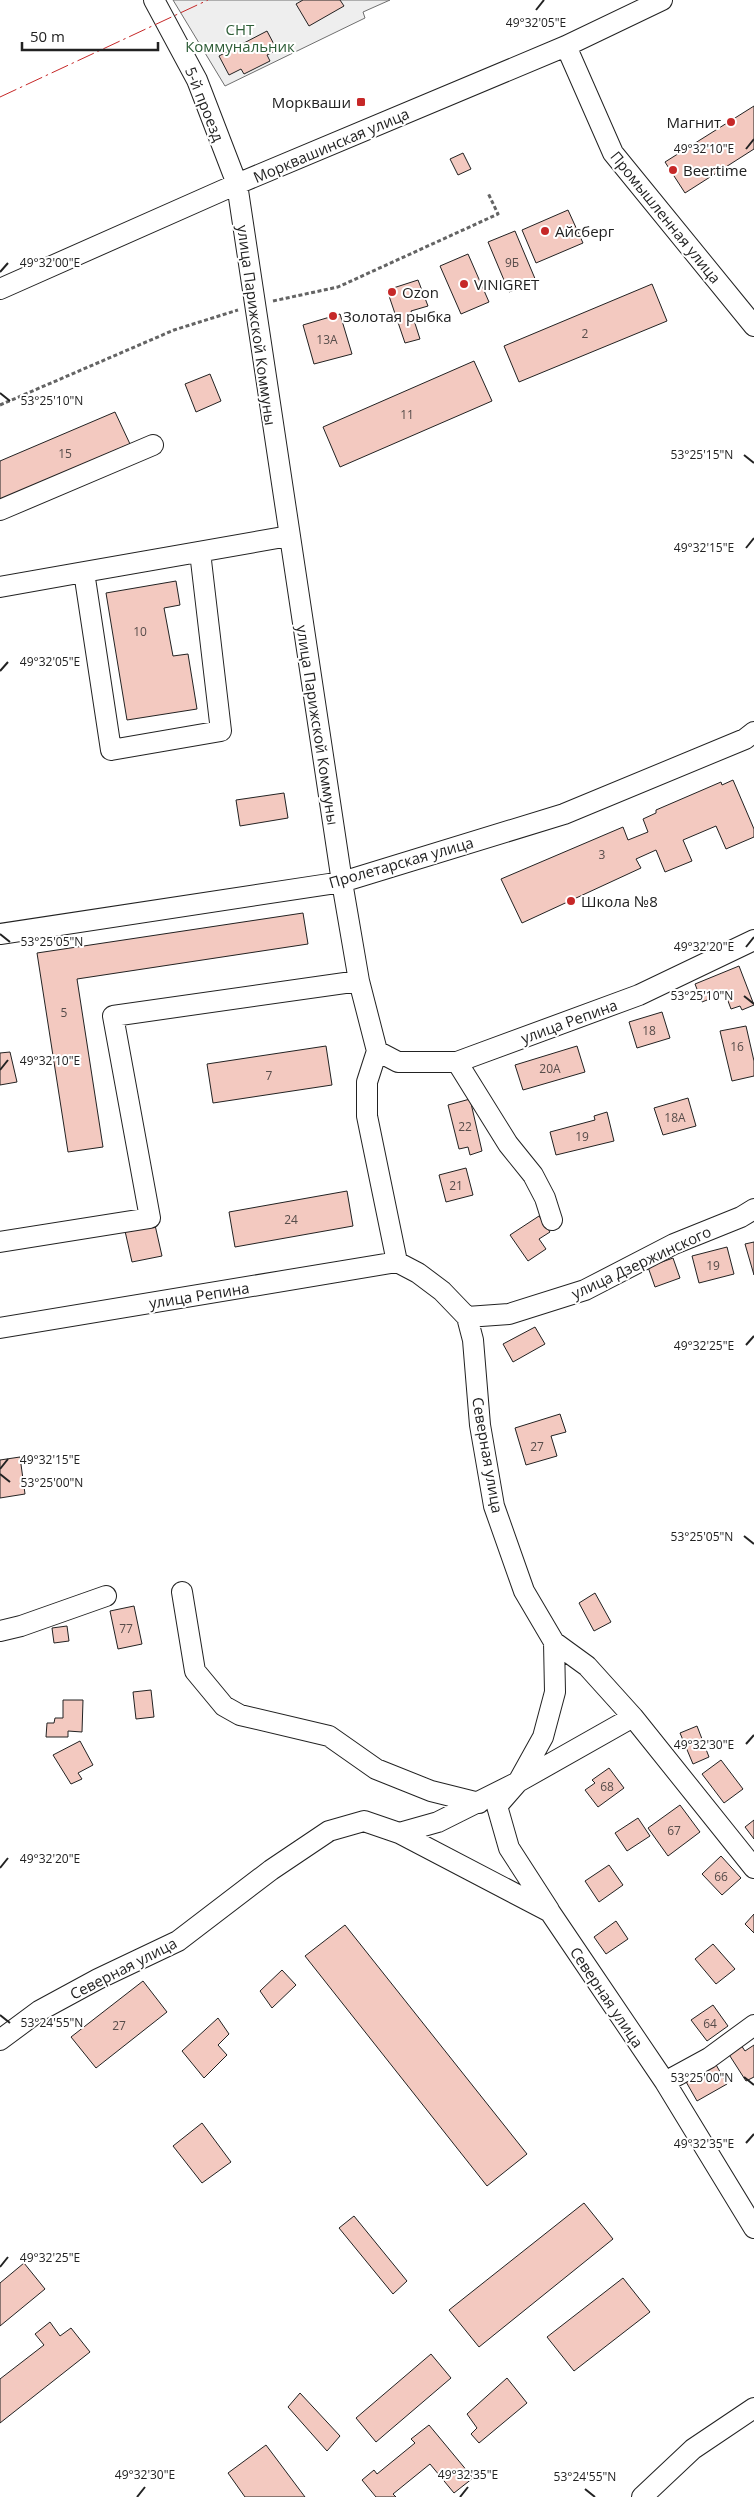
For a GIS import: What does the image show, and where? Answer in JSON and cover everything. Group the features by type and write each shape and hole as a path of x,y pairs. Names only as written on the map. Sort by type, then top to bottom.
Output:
{"street":[{"name":"5-й проезд","path":"154,0 197,80 236,184"},
{"name":"Морквашинская улица","path":"0,289 236,184 566,46 662,0"},
{"name":"Промышленная улица","path":"566,46 613,153 754,326"},
{"name":"улица Парижской Коммуны","path":"236,184 342,882 359,981 377,1051"},
{"path":"0,510 153,445"},
{"path":"0,587 289,536"},
{"path":"84,572 111,750 221,731 200,552"},
{"name":"Пролетарская улица","path":"0,934 342,882 564,814 744,739 754,732"},
{"name":"улица Репина","path":"377,1051 398,1062 457,1062 639,995 754,942"},
{"path":"0,1242 150,1218 113,1016 359,981"},
{"path":"377,1051 367,1082 366,1116 397,1262 418,1273 442,1291 467,1317"},
{"path":"457,1062 508,1144 533,1175 552,1220"},
{"name":"улица Дзержинского","path":"467,1317 509,1314 584,1290 674,1244 754,1209"},
{"name":"улица Репина","path":"0,1328 397,1262"},
{"name":"Северная улица","path":"467,1317 473,1340 480,1426 494,1506 524,1591 554,1642 587,1666 632,1717 754,1868"},
{"path":"182,1592 195,1671 224,1706 240,1715 329,1736 376,1769 430,1791 479,1803"},
{"path":"0,1631 21,1626 106,1596"},
{"name":"Северная улица","path":"518,1782 542,1736 555,1692 554,1642"},
{"path":"399,1833 438,1822 479,1803 632,1717"},
{"path":"518,1782 496,1806 501,1827 509,1848 550,1912"},
{"name":"Северная улица","path":"0,2040 39,2011 98,1979 178,1941 271,1870 329,1831 364,1820 399,1833 550,1912 665,2082 754,2228"},
{"path":"665,2082 709,2058 754,2025"},
{"path":"642,2497 693,2449 754,2408"}],"path":[{"path":"0,406 174,330 254,306 338,287 498,214 488,193"}],"green space":[{"name":"СНТ Коммунальник","path":"173,0 390,0 363,12 365,18 225,86"}],"building":[{"path":"303,0 340,0 344,6 309,26 296,4"},
{"path":"267,31 277,50 267,55 270,61 244,74 241,69 229,75 219,56"},
{"path":"754,106 754,149 685,193 665,162"},
{"path":"463,153 471,169 458,175 450,159"},
{"path":"568,210 583,243 536,263 522,230"},
{"path":"515,231 536,281 509,292 488,242"},
{"name":"VINIGRET","path":"468,254 489,302 461,314 440,266"},
{"path":"418,280 428,306 411,311 420,339 405,343 387,290"},
{"path":"652,284 667,321 519,382 504,346"},
{"path":"340,314 352,354 314,364 303,325"},
{"path":"474,361 492,401 340,467 323,427"},
{"path":"210,374 221,401 196,412 185,384"},
{"path":"115,412 130,444 0,500 0,461"},
{"path":"176,581 180,605 164,608 173,656 188,654 197,709 127,720 106,593"},
{"path":"733,780 754,829 754,837 726,849 716,826 683,840 692,861 665,872 656,850 636,859 641,868 522,923 501,879 623,827 628,840 648,832 643,819 656,813 656,810 721,782 722,785"},
{"path":"284,793 288,818 240,826 236,800"},
{"path":"303,913 308,944 77,979 103,1147 68,1152 37,953"},
{"path":"739,966 754,1005 742,1010 740,1006 731,1009 725,993 702,1002 695,984"},
{"path":"662,1012 670,1038 637,1048 629,1022"},
{"path":"746,1026 754,1061 754,1076 732,1081 720,1031"},
{"path":"326,1046 332,1085 213,1103 207,1064"},
{"path":"577,1046 585,1072 523,1090 515,1065"},
{"path":"10,1052 17,1082 0,1085 0,1053"},
{"path":"688,1098 696,1126 663,1135 654,1108"},
{"path":"470,1099 482,1151 470,1155 468,1147 459,1149 448,1105"},
{"path":"607,1112 614,1141 556,1155 550,1132 595,1120 594,1116"},
{"path":"466,1168 473,1195 446,1202 439,1175"},
{"path":"347,1191 353,1226 235,1247 229,1212"},
{"path":"539,1216 550,1232 539,1239 546,1249 528,1261 510,1235"},
{"path":"155,1225 162,1256 132,1262 125,1231"},
{"path":"754,1242 754,1275 745,1244"},
{"path":"727,1247 734,1274 699,1283 692,1256"},
{"path":"673,1258 680,1278 655,1287 648,1267"},
{"path":"535,1327 545,1344 513,1362 503,1344"},
{"path":"560,1414 566,1432 551,1436 557,1456 526,1465 515,1428"},
{"path":"20,1457 25,1494 0,1498 0,1460"},
{"path":"595,1593 611,1622 594,1631 579,1603"},
{"path":"134,1606 142,1644 118,1649 110,1611"},
{"path":"67,1626 69,1641 54,1643 52,1628"},
{"path":"151,1690 154,1717 136,1719 133,1692"},
{"path":"63,1700 83,1700 82,1732 68,1731 68,1737 46,1737 47,1723 54,1723 55,1718 63,1718"},
{"path":"697,1726 709,1757 693,1764 680,1733"},
{"path":"80,1741 93,1765 78,1773 82,1779 71,1784 53,1755"},
{"path":"721,1760 743,1789 724,1803 702,1774"},
{"path":"609,1768 624,1788 598,1807 585,1790 595,1783 592,1780"},
{"path":"680,1805 700,1832 668,1856 648,1828"},
{"path":"638,1818 650,1836 627,1851 615,1833"},
{"path":"754,1820 754,1839 745,1827"},
{"path":"721,1856 741,1878 722,1895 702,1874"},
{"path":"609,1865 623,1885 599,1902 585,1881"},
{"path":"754,1914 754,1933 745,1924"},
{"path":"616,1921 628,1939 606,1954 594,1937"},
{"path":"345,1925 527,2154 487,2186 305,1956"},
{"path":"713,1944 735,1969 716,1984 695,1959"},
{"path":"282,1970 296,1985 272,2008 260,1991"},
{"path":"143,1981 167,2012 96,2068 71,2037"},
{"path":"713,2005 728,2026 707,2041 691,2020"},
{"path":"218,2018 229,2034 218,2045 227,2055 204,2078 182,2051"},
{"path":"741,2045 745,2051 754,2045 754,2077 746,2081 728,2053"},
{"path":"715,2063 727,2084 697,2101 685,2080"},
{"path":"202,2123 231,2162 202,2183 173,2146"},
{"path":"584,2203 613,2239 479,2347 449,2310"},
{"path":"354,2216 407,2281 393,2294 339,2228"},
{"path":"24,2263 45,2289 0,2326 0,2283"},
{"path":"623,2278 650,2312 574,2371 547,2337"},
{"path":"50,2322 60,2336 71,2328 90,2352 0,2423 0,2379 44,2345 35,2334"},
{"path":"431,2354 451,2378 376,2442 356,2418"},
{"path":"507,2378 527,2403 479,2443 471,2434 477,2428 467,2414"},
{"path":"300,2393 340,2436 327,2451 288,2407"},
{"path":"429,2425 473,2478 454,2493 430,2464 393,2494 396,2497 376,2497 362,2480 374,2470 377,2474 415,2443 411,2439"},
{"path":"266,2445 305,2497 245,2497 228,2473"}],"power":[{"path":"0,97 208,0"}],"place":[{"name":"Моркваши","path":"361,102"},
{"name":"Магнит","path":"731,122"},
{"name":"Beertime","path":"673,170"},
{"name":"Айсберг","path":"545,231"},
{"name":"VINIGRET","path":"464,284"},
{"name":"Ozon","path":"392,292"},
{"name":"Золотая рыбка","path":"333,316"},
{"name":"Школа №8","path":"571,901"}]}
